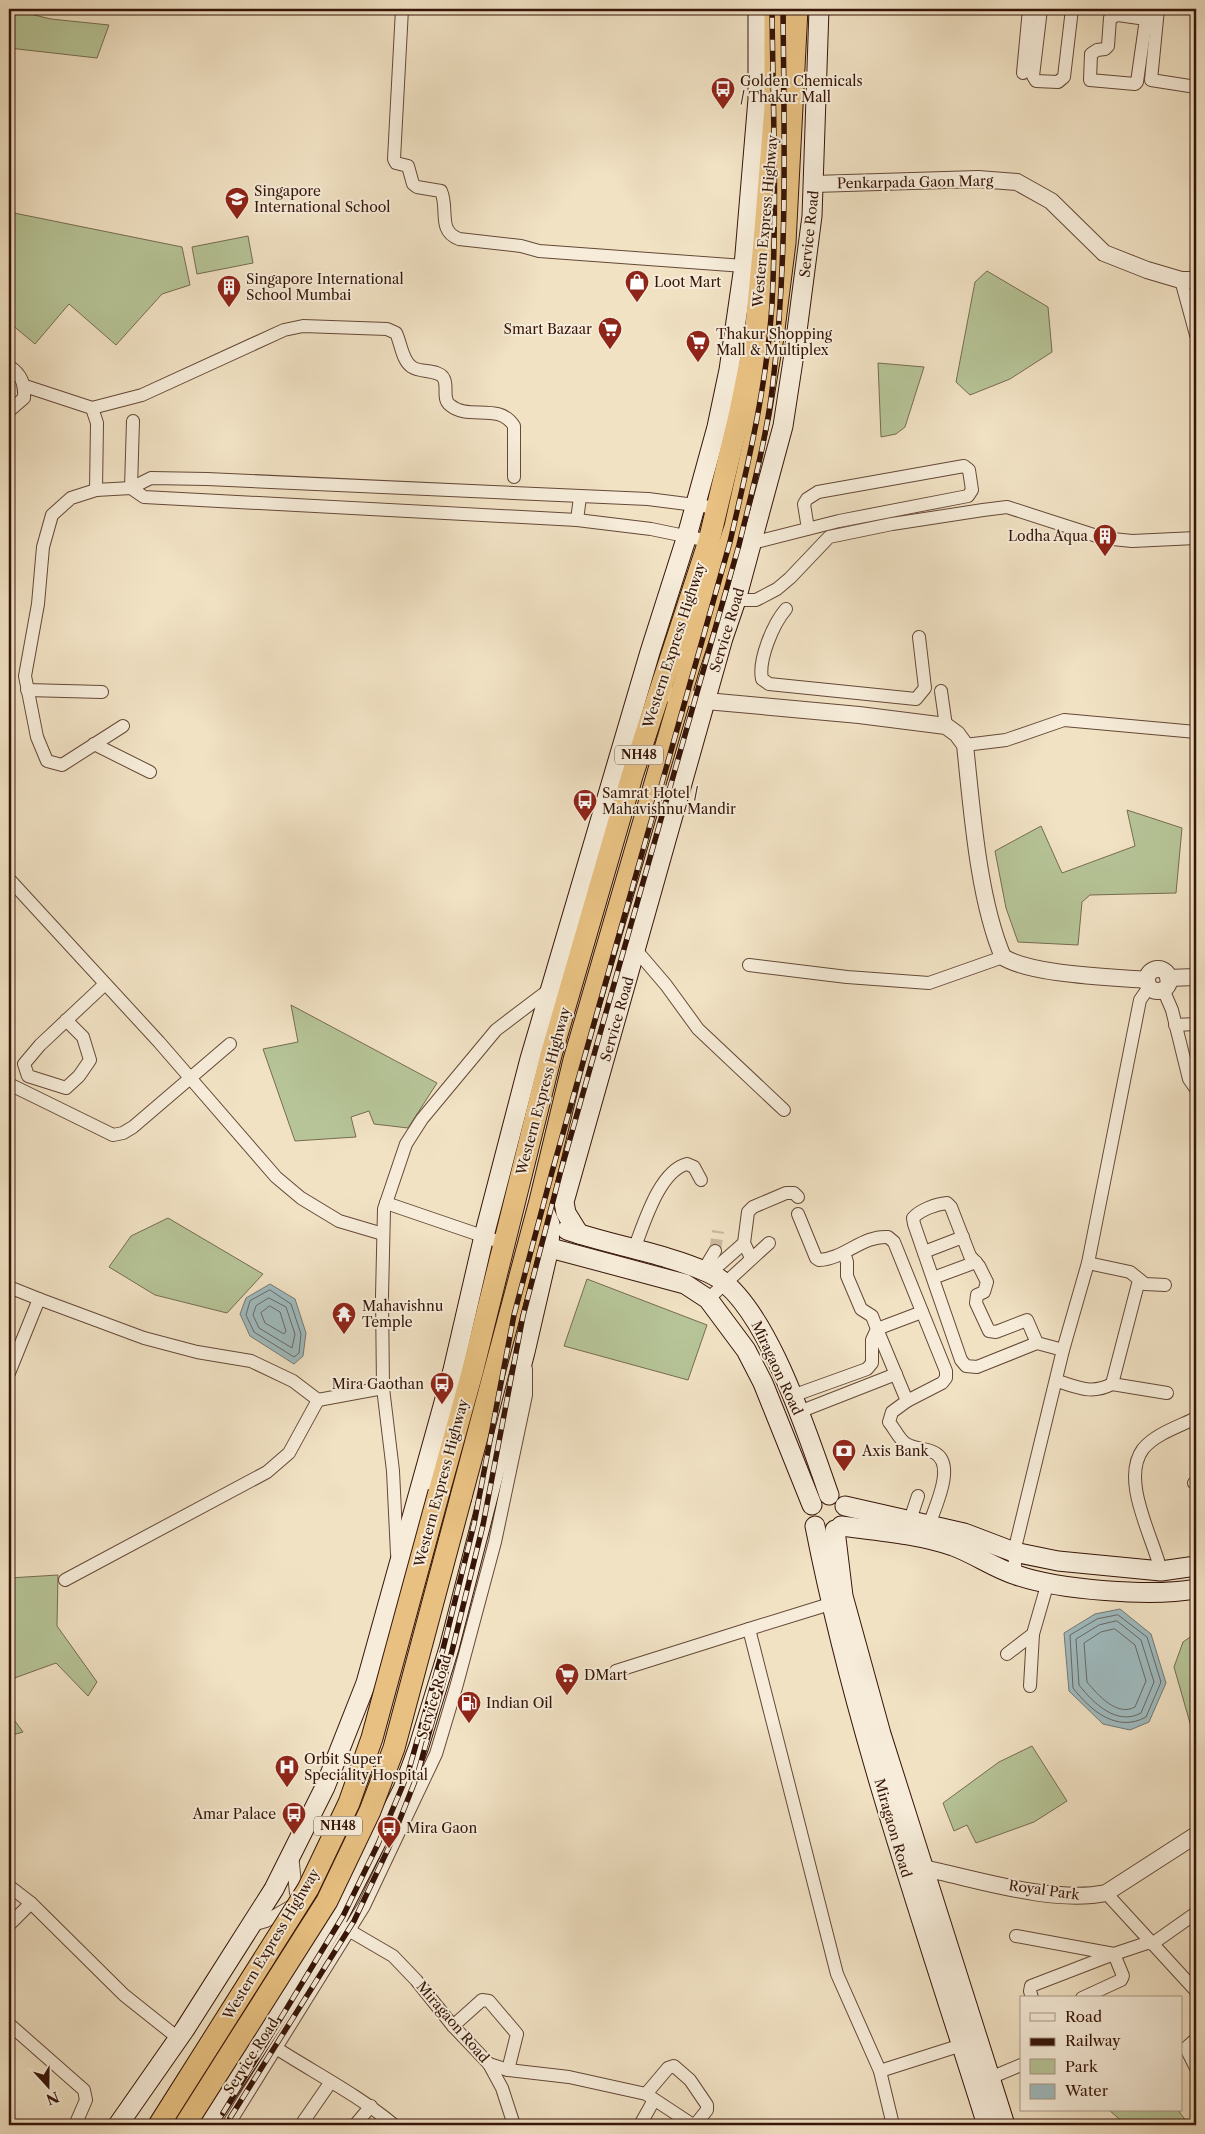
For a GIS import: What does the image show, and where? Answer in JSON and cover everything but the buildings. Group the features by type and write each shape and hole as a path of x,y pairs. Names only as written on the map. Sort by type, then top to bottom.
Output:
{"highway":[{"name":"Western Express Highway","path":"158,2125 308,1889 349,1802 372,1738 472,1373 493,1239 551,1055 632,776 709,541 718,508 755,336 775,108 775,9"},
{"name":"Western Express Highway","path":"185,2125 327,1901 370,1811 394,1748 420,1645 462,1497 527,1242 540,1201 574,1060 680,696 735,527 760,415 785,243 797,9"}],"main road":[{"path":"118,2125 178,2038 252,1924 292,1855 325,1787 366,1683 453,1370 493,1239 552,987 650,652 687,536 717,427 729,370 744,262 758,99 758,9"},
{"name":"Service Road","path":"579,1234 566,1213 564,1202 736,600 783,426 812,216 818,9"},
{"path":"540,1201 550,1224 712,1275"},
{"name":"Service Road","path":"206,2125 297,2001 343,1927 403,1789 436,1697 455,1659 550,1248 550,1224"},
{"name":"Miragaon Road","path":"527,1242 685,1284 708,1299 746,1350 763,1383 812,1506"},
{"name":"Miragaon Road","path":"712,1275 753,1316 774,1354 829,1495"},
{"path":"838,1528 845,1520 845,1506 841,1500 829,1495 822,1496 812,1506 811,1520 821,1530 838,1528 897,1533 954,1546 1016,1575 1067,1586 1140,1592 1179,1592 1196,1589"},
{"path":"845,1506 910,1520 964,1534 1014,1552 1058,1561 1161,1571 1196,1566"},
{"name":"Miragaon Road","path":"815,1526 830,1604 970,2042 987,2125"},
{"name":"Miragaon Road","path":"838,1528 842,1596 881,1734 914,1869"},
{"path":"1140,1592 1142,1568"},
{"name":"Miragaon Road","path":"970,2042 990,2078 1005,2125"}],"street":[{"path":"402,9 396,163 408,166 413,184 417,187 441,191 444,197 446,230 451,236 458,240 522,246 539,251 744,262"},
{"path":"1023,73 1029,9"},
{"path":"1041,9 1033,76 1036,81 1058,82 1064,77 1072,9"},
{"path":"1158,9 1151,80 1196,87"},
{"path":"1147,14 1135,84 1090,80 1091,54 1093,51 1106,49 1108,46 1110,18 1118,15 1147,14"},
{"name":"Penkarpada Gaon Marg","path":"814,184 978,178 1018,182 1051,201 1104,253 1147,270 1189,280"},
{"path":"1189,280 1196,335"},
{"path":"25,386 92,408 142,396 284,330 303,326 387,330 396,333 406,362 413,368 441,375 445,380 446,400 450,406 460,410 504,415 514,426 514,477 508,481 512,493"},
{"path":"9,366 18,372 25,386 24,398 9,411"},
{"path":"92,408 97,423 96,490"},
{"path":"131,488 133,422"},
{"path":"752,543 808,529 968,496 972,492 969,470 964,466 818,492 807,499 804,504 808,529"},
{"path":"123,726 62,765 47,761 37,737 25,676 38,604 43,547 52,515 70,498 96,490 131,488 151,478 439,487 580,497 648,499 718,508"},
{"path":"238,502 240,480"},
{"path":"280,504 284,482"},
{"path":"131,488 144,497 577,520 651,528 709,541"},
{"path":"577,520 580,497"},
{"path":"736,600 756,600 777,589 830,537 892,524 983,510 1007,507 1103,538 1132,541 1196,538"},
{"path":"786,609 771,633 761,670 762,679 769,684 916,699 925,688 919,637"},
{"path":"27,690 102,692"},
{"path":"941,691 946,726"},
{"path":"659,692 706,701 946,726 958,734 965,745 980,864 995,938 1003,957"},
{"path":"841,714 843,692"},
{"path":"965,745 1006,740 1064,720 1196,732"},
{"path":"94,744 150,772"},
{"path":"9,879 276,1177 301,1198 339,1221 383,1234"},
{"path":"636,950 666,985 698,1029 784,1110"},
{"path":"748,965 847,977 929,982 1003,957 1015,962 1062,972 1157,984 1196,977"},
{"path":"66,1020 83,1037 90,1060 80,1076 66,1088 28,1076 24,1064 66,1020 105,984"},
{"path":"1157,984 1175,1025 1189,1079 1196,1089"},
{"path":"1016,1575 1014,1552 1063,1350 1088,1263 1140,1000 1157,984"},
{"path":"398,1572 393,1471 383,1388 383,1234 386,1203 406,1144 422,1119 496,1030 552,987"},
{"path":"1175,1025 1196,1024"},
{"path":"9,1084 113,1135 123,1133 133,1127 230,1044"},
{"path":"634,1249 658,1193 672,1171 687,1164 694,1168 700,1180"},
{"path":"751,1258 744,1243 746,1218 753,1207 786,1194 794,1193 798,1197"},
{"path":"386,1203 493,1239"},
{"path":"1037,1343 1027,1320 996,1332 989,1331 976,1303 977,1295 984,1292 987,1282 976,1262 970,1256 951,1207 947,1203 940,1204 917,1214 914,1218 932,1278 961,1360 966,1366 977,1367 1037,1343 1063,1350"},
{"path":"798,1214 816,1258 822,1260 844,1253 871,1238 888,1237 894,1242 946,1371 946,1378 942,1383 907,1401 892,1412 889,1422 903,1442 911,1446 928,1449 937,1454 944,1468 944,1479 928,1525"},
{"path":"924,1252 963,1237"},
{"path":"712,1275 744,1243"},
{"path":"712,1275 751,1258 769,1243"},
{"path":"708,1299 715,1251"},
{"path":"844,1253 847,1262 847,1276 861,1309 872,1316 907,1401"},
{"path":"932,1278 976,1262"},
{"path":"1088,1263 1130,1272 1145,1284 1165,1285"},
{"path":"1112,1384 1139,1280"},
{"path":"9,1287 144,1338 196,1352 251,1361 293,1381 318,1400 383,1388"},
{"path":"9,1373 39,1299"},
{"path":"795,1404 867,1368 872,1363 872,1340 877,1329 922,1312"},
{"path":"795,1404 896,1374"},
{"path":"1057,1380 1091,1390 1100,1390 1112,1384 1167,1393"},
{"path":"64,1580 267,1472 289,1453 318,1400"},
{"path":"1161,1571 1139,1501 1135,1482 1136,1465 1143,1449 1155,1439 1196,1418"},
{"path":"910,1520 918,1496"},
{"path":"1030,1686 1033,1634 1048,1582"},
{"path":"616,1671 830,1604"},
{"path":"749,1629 836,1974 880,2071 893,2125"},
{"path":"1007,1654 1033,1634"},
{"path":"1196,1835 1106,1894 1196,1991"},
{"path":"292,1855 296,1893 306,1900 312,1911"},
{"name":"Royal Park","path":"914,1869 1041,1893 1068,1896 1106,1894"},
{"path":"9,1886 31,1903 124,1995 178,2038"},
{"path":"9,1924 31,1903"},
{"path":"252,1924 266,1921 290,1907 312,1911"},
{"name":"Miragaon Road","path":"312,1911 393,1956 416,1980 453,2026 489,2064 508,2070 569,2077 654,2100 694,2125"},
{"path":"1031,1996 1031,1986 1114,1954 1151,1943 1196,1913"},
{"path":"1016,1936 1114,1954"},
{"path":"1086,1996 1121,1980 1123,1976 1114,1954"},
{"path":"453,2026 482,2000 489,2001 517,2034 508,2070"},
{"path":"228,2125 276,2048 297,2001"},
{"path":"9,2024 84,2090 86,2100 76,2123 80,2125"},
{"path":"1196,2039 1186,2048 1196,2068"},
{"path":"880,2071 970,2042"},
{"path":"276,2048 330,2083 371,2106 394,2125"},
{"path":"489,2064 502,2088 514,2125"},
{"path":"640,2125 654,2100 668,2068 674,2066 690,2080 707,2105 707,2110 694,2125"},
{"path":"990,2078 1020,2066"},
{"path":"301,2125 330,2083"},
{"path":"650,2125 654,2100"},
{"path":"355,2125 371,2106"}],"green space":[{"path":"9,9 51,19 109,25 97,58 9,48"},
{"path":"14,213 182,247 190,285 162,294 116,345 69,304 35,344 11,324"},
{"path":"248,236 253,263 197,274 192,247"},
{"path":"987,271 1048,307 1052,352 1010,379 970,395 956,382 975,282"},
{"path":"878,363 924,367 905,427 896,434 881,437"},
{"path":"1127,810 1182,828 1176,893 1090,895 1082,902 1078,945 1018,942 1006,908 995,851 1041,826 1062,873 1135,846"},
{"path":"291,1005 437,1083 408,1128 374,1124 369,1111 351,1117 356,1137 295,1141 263,1049 298,1042"},
{"path":"168,1218 263,1274 227,1313 155,1295 109,1267 131,1236"},
{"path":"587,1279 707,1325 688,1380 564,1346"},
{"path":"58,1575 57,1626 97,1682 88,1696 56,1663 9,1680 9,1578"},
{"path":"1196,1633 1196,1744 1174,1667 1183,1642"},
{"path":"9,1713 23,1732 9,1736"},
{"path":"1032,1746 1067,1801 1034,1822 976,1843 967,1825 954,1831 943,1803 999,1762"},
{"path":"1111,2112 1179,2112 1189,2125 1126,2125"}],"water":[{"path":"270,1284 295,1299 306,1333 303,1356 294,1364 250,1336 240,1314 246,1298"},
{"path":"1120,1609 1151,1634 1166,1683 1149,1722 1130,1730 1103,1724 1069,1691 1064,1633 1095,1614"}],"tunnel":[{"path":"715,1251 718,1231"}],"railway":[{"path":"223,2113 343,1916 378,1844 408,1773 443,1649 474,1524 514,1315 552,1172 730,542 756,424 766,364 772,304 774,230 772,9"},
{"path":"230,2118 354,1921 389,1847 417,1776 452,1651 483,1525 523,1316 560,1174 739,545 763,444 773,382 781,289 784,196 783,9"}],"place":[{"name":"Golden Chemicals / Thakur Mall","path":"723,110"},
{"name":"Singapore International School","path":"237,220"},
{"name":"Loot Mart","path":"637,303"},
{"name":"Singapore International School Mumbai","path":"229,308"},
{"name":"Smart Bazaar","path":"610,350"},
{"name":"Thakur Shopping Mall & Multiplex","path":"698,363"},
{"name":"Lodha Aqua","path":"1105,557"},
{"name":"Samrat Hotel / Mahavishnu Mandir","path":"585,822"},
{"name":"Mahavishnu Temple","path":"344,1335"},
{"name":"Mira Gaothan","path":"442,1405"},
{"name":"Axis Bank","path":"844,1472"},
{"name":"DMart","path":"567,1696"},
{"name":"Indian Oil","path":"469,1724"},
{"name":"Orbit Super Speciality Hospital","path":"287,1788"},
{"name":"Amar Palace","path":"294,1835"},
{"name":"Mira Gaon","path":"389,1849"}]}
